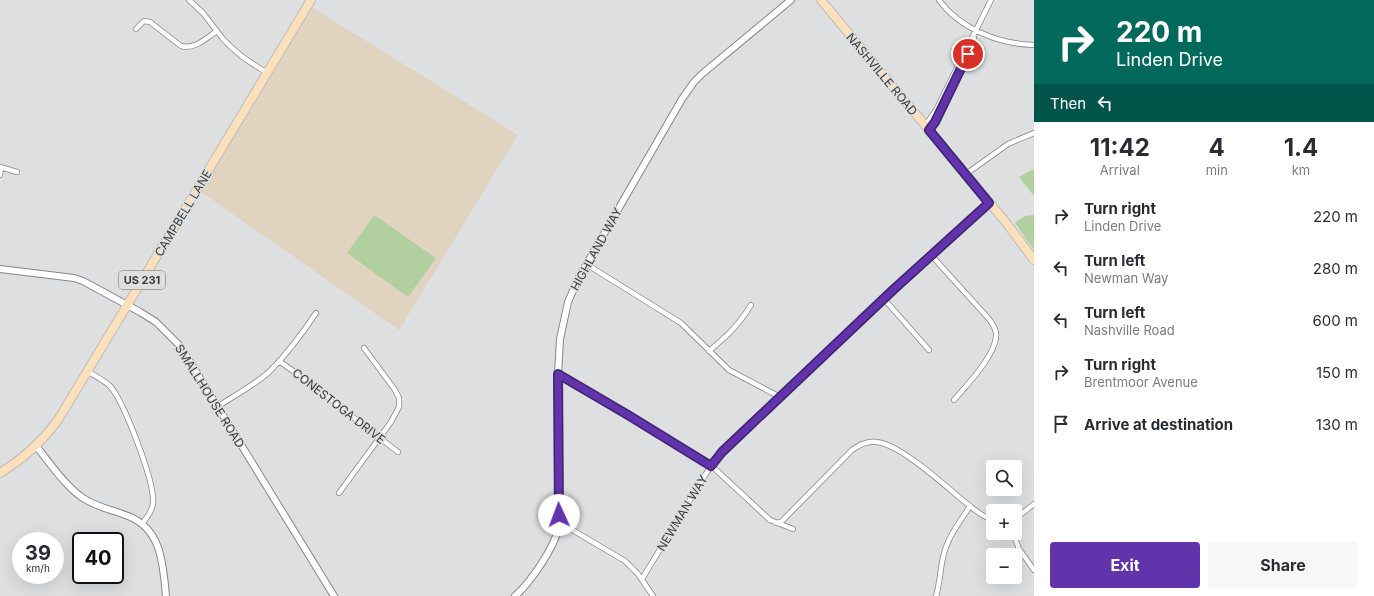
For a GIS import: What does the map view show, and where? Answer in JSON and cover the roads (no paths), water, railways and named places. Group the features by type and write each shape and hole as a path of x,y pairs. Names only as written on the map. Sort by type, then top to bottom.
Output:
{"main road":[{"name":"CAMPBELL LANE","path":"0,473 20,460 36,446 58,420 311,0"},
{"name":"NASHVILLE ROAD","path":"821,0 1008,225 1034,260"}],"street":[{"path":"189,0 203,13 217,31 236,51 267,73"},
{"name":"HIGHLAND WAY","path":"514,596 530,579 549,550 558,532 558,374 560,339 565,310 573,290 586,264 682,99 694,82 713,64 791,0"},
{"path":"939,0 948,11 976,30 1006,42 1034,45"},
{"path":"927,128 991,0"},
{"path":"136,29 144,21 150,22 181,46 187,48 194,47 217,31"},
{"path":"966,174 1008,144 1034,133"},
{"path":"0,175 1,167 17,172"},
{"name":"NEWMAN WAY","path":"642,580 711,466 722,452 931,255 989,203"},
{"path":"931,255 990,319 996,332 995,341 988,358 954,400"},
{"path":"586,264 669,314 687,328 709,351 735,374 780,397"},
{"name":"SMALLHOUSE ROAD","path":"0,268 74,278 91,284 156,322 178,344 334,596"},
{"path":"884,299 929,350"},
{"path":"709,351 732,332 751,305"},
{"path":"218,407 270,371 316,313"},
{"path":"339,493 391,422 399,406 399,398 396,390 364,348"},
{"name":"CONESTOGA DRIVE","path":"279,361 398,452"},
{"path":"87,371 104,381 114,391 140,450 150,479 153,501 151,510 142,524"},
{"path":"558,374 711,466 770,520 793,529"},
{"path":"774,522 781,522 852,450 862,444 872,441 881,443 901,452 986,518"},
{"path":"36,446 79,496 95,505 130,517 142,524 153,536 160,551 166,596"},
{"path":"1022,513 1034,504"},
{"path":"936,596 945,547 970,506"},
{"path":"559,522 633,567 653,596"},
{"path":"1016,540 1019,549 1034,570"}]}
